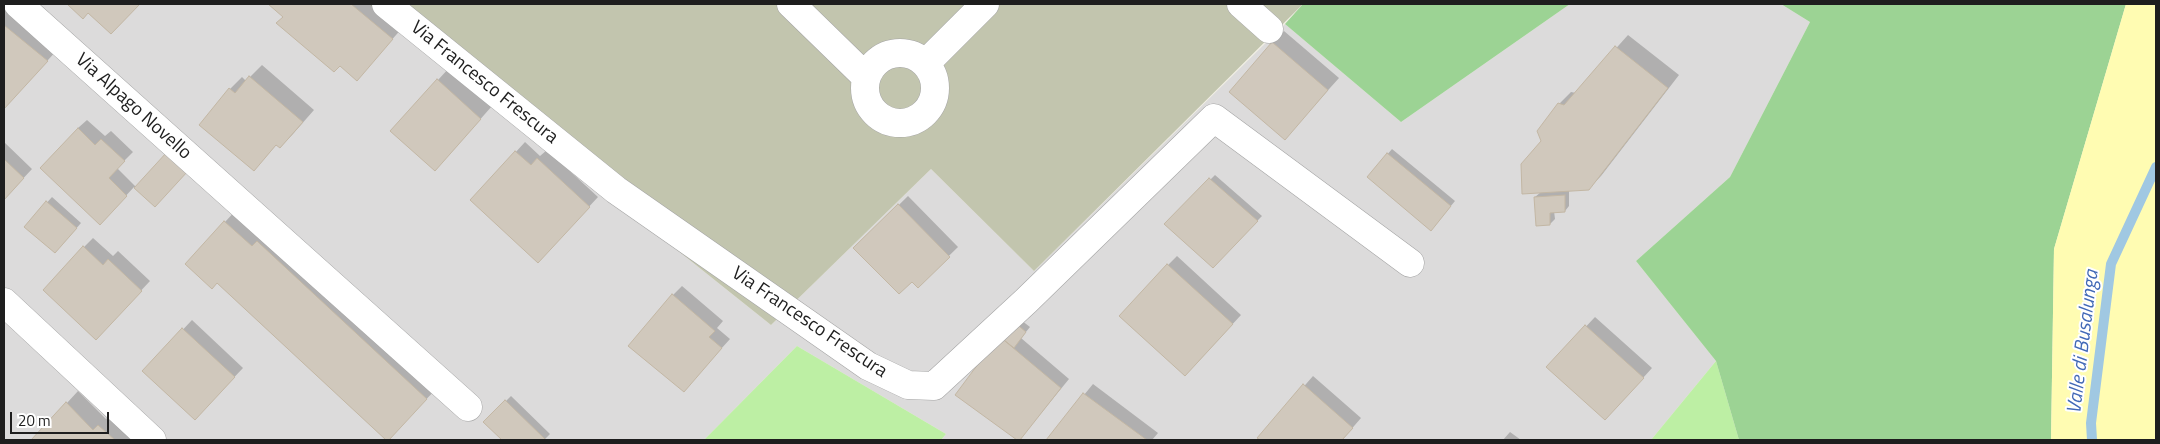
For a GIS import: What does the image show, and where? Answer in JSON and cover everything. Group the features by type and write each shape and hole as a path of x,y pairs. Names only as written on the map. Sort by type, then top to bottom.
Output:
{"street":[{"name":"Via Alpago Novello","path":"18,4 468,407"},
{"name":"Via Francesco Frescura","path":"386,4 616,190 868,366 908,386 934,386 1026,301 1214,118 1410,263"},
{"path":"791,4 866,77"},
{"path":"926,63 985,4"},
{"path":"1241,4 1269,29"},
{"path":"892,53 910,53 926,63 935,79 935,98 925,114 909,123 890,123 874,113 865,96 866,77 876,62 892,53"},
{"path":"4,302 152,440"}],"shaded area":[{"path":"4,4 369,4 771,325 931,169 1034,271 1285,24 1401,122 1570,4 1781,4 1810,22 1730,177 1636,261 1716,361 1651,440 941,440 946,434 797,346 704,440 4,440"},
{"path":"369,4 1303,4 1034,271 931,169 771,325"}],"green space":[{"path":"1303,4 1570,4 1401,122 1285,24"},
{"path":"1781,4 2126,4 2054,249 2051,440 1739,440 1716,361 1636,261 1730,177 1810,22"},
{"path":"797,346 946,434 941,440 704,440"},
{"path":"1716,361 1739,440 1651,440"}],"sand":[{"path":"2126,4 2156,4 2156,440 2051,440 2054,249"}],"building":[{"path":"67,4 140,4 111,34 88,13 83,19"},
{"path":"268,4 351,4 393,39 357,81 340,66 334,72 276,23 283,17"},
{"path":"4,25 48,61 4,109"},
{"path":"1272,42 1328,90 1285,140 1229,92"},
{"path":"1615,46 1668,88 1589,190 1522,194 1521,164 1541,141 1537,131 1558,103 1564,105"},
{"path":"249,76 303,122 280,148 276,145 254,171 199,125 229,88 235,93"},
{"path":"437,79 481,119 435,171 390,131"},
{"path":"78,128 95,145 101,139 125,161 109,178 127,196 100,225 40,168"},
{"path":"515,151 531,165 537,158 590,207 538,263 470,200"},
{"path":"167,152 188,171 155,207 134,188"},
{"path":"1387,153 1451,206 1431,231 1367,177"},
{"path":"4,159 24,178 4,200"},
{"path":"1209,178 1258,221 1213,268 1164,224"},
{"path":"1565,195 1565,212 1550,213 1550,225 1536,226 1534,197"},
{"path":"46,201 77,228 55,253 24,227"},
{"path":"898,204 950,257 918,288 912,282 899,294 853,248"},
{"path":"224,221 252,246 257,241 427,399 389,440 386,440 217,283 212,289 185,264"},
{"path":"83,246 103,265 108,259 142,291 96,340 43,290"},
{"path":"1167,264 1233,324 1185,376 1119,316"},
{"path":"672,294 715,331 709,337 722,348 684,392 628,346"},
{"path":"1012,320 1026,332 1014,348 999,336"},
{"path":"1585,325 1644,378 1605,420 1546,367"},
{"path":"182,328 235,377 195,420 142,371"},
{"path":"999,336 1061,388 1020,440 1017,440 955,395"},
{"path":"1303,384 1353,428 1342,440 1260,440 1257,438"},
{"path":"1083,393 1147,440 1046,440"},
{"path":"505,400 546,440 502,440 483,422"},
{"path":"66,402 93,430 98,425 115,440 31,440"}],"waterway":[{"name":"Valle di Busalunga","path":"2092,440 2091,423 2111,264 2156,167"}]}
